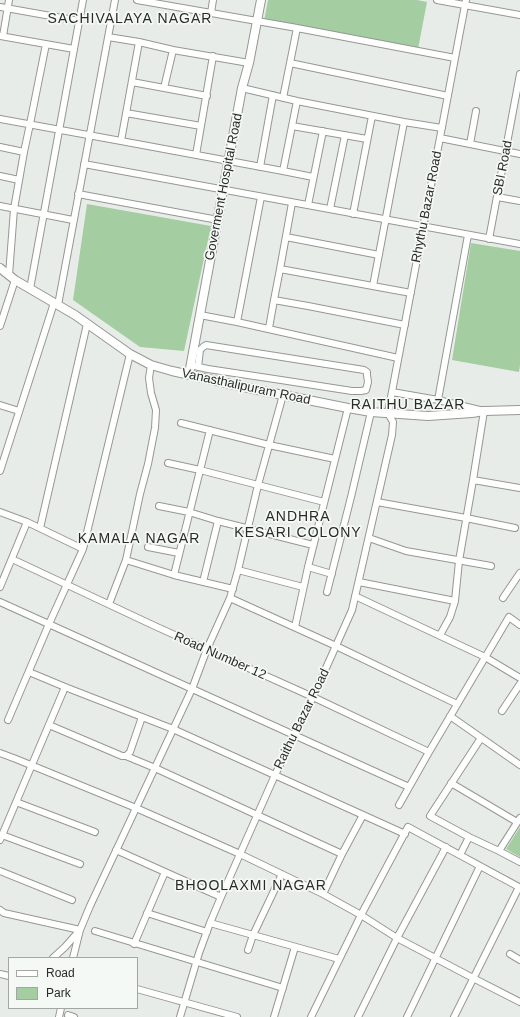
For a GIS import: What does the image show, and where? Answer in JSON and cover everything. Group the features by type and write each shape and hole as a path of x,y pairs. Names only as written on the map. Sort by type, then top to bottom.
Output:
{"street":[{"path":"9,0 1,36 74,49"},
{"path":"30,289 83,0"},
{"path":"0,471 56,304 115,0"},
{"path":"137,0 455,58"},
{"path":"211,13 214,0"},
{"name":"Goverment Hospital Road","path":"188,374 194,366 200,315 242,88 249,63 261,0"},
{"path":"436,0 465,3 520,15"},
{"name":"Rhythu Bazar Road","path":"388,413 465,3"},
{"path":"0,6 79,21"},
{"path":"283,98 297,28"},
{"path":"108,37 249,63"},
{"path":"121,141 139,42"},
{"path":"0,326 12,277 14,209 46,44"},
{"path":"164,88 173,50"},
{"path":"196,155 213,56"},
{"path":"290,63 448,96"},
{"name":"SBI Road","path":"490,239 520,74"},
{"path":"132,82 206,96"},
{"path":"242,88 297,101 442,128"},
{"path":"260,167 274,95"},
{"path":"283,171 297,101"},
{"path":"470,144 476,111"},
{"path":"513,111 520,112"},
{"path":"126,113 201,126"},
{"path":"353,214 372,116"},
{"path":"0,119 313,177"},
{"path":"373,286 404,122"},
{"path":"292,126 367,140"},
{"path":"308,205 323,131"},
{"path":"330,209 345,135"},
{"path":"440,138 520,154"},
{"path":"0,147 24,152"},
{"path":"84,164 520,244"},
{"path":"0,176 19,180"},
{"path":"78,194 218,220"},
{"path":"237,322 261,197"},
{"path":"497,197 520,201"},
{"path":"269,328 292,203"},
{"path":"0,206 73,220"},
{"path":"438,400 468,235"},
{"path":"286,237 379,254"},
{"name":"Vanasthalipuram Road","path":"0,268 30,289 75,315 130,354 151,365 283,395 371,412 428,416 520,408"},
{"path":"280,269 411,293"},
{"path":"274,300 405,325"},
{"path":"200,315 269,328 398,358"},
{"path":"40,528 87,324"},
{"path":"206,345 364,370 367,375 368,382 366,390 352,391 194,366 200,350 206,345"},
{"path":"8,720 30,672 66,584 83,549 130,354"},
{"path":"108,604 126,560 155,428 156,410 151,393 149,378 151,365"},
{"path":"392,392 438,400 484,411 459,560 454,601 450,618 440,635"},
{"path":"73,957 80,930 154,768 174,729 230,598 258,485 283,395"},
{"path":"0,405 19,411"},
{"path":"295,627 313,545 348,408"},
{"path":"327,592 371,412"},
{"name":"Raithu Bazar Road","path":"180,1017 210,923 256,816 313,697 352,610 392,435 393,422 388,413"},
{"path":"181,423 335,459"},
{"path":"174,575 210,430"},
{"path":"168,463 324,502"},
{"path":"473,480 520,488"},
{"path":"377,502 515,528"},
{"path":"159,506 189,512 218,521 313,545"},
{"path":"0,512 27,522 83,549"},
{"path":"203,582 218,521"},
{"path":"0,587 27,522"},
{"path":"369,538 406,551 491,566"},
{"path":"148,547 179,553"},
{"name":"Road Number 12","path":"12,559 429,752"},
{"path":"126,560 174,575 233,589"},
{"path":"308,567 332,574"},
{"path":"238,570 303,587"},
{"path":"503,598 520,573"},
{"path":"359,582 454,601"},
{"path":"355,596 486,657 520,678"},
{"path":"230,598 336,646 457,704"},
{"path":"0,602 409,787"},
{"path":"399,805 509,617 520,624"},
{"path":"30,672 174,729 405,834"},
{"path":"502,711 520,684"},
{"path":"65,687 1,837 80,864"},
{"path":"450,716 519,763"},
{"path":"126,756 130,752 142,717"},
{"path":"49,725 154,768 256,816 342,854"},
{"path":"481,738 430,816 520,862"},
{"path":"0,753 136,808 282,874 323,894 361,915 397,938 436,959 520,1002"},
{"path":"452,783 519,820 499,851"},
{"path":"16,802 95,832"},
{"path":"323,894 363,815"},
{"path":"311,1017 361,915 408,827 520,887 454,1017"},
{"path":"460,855 469,837"},
{"path":"358,1017 397,938 446,847"},
{"path":"116,850 221,897"},
{"path":"407,1017 480,866"},
{"path":"0,871 72,900"},
{"path":"134,944 165,872"},
{"path":"248,950 253,935 282,874"},
{"path":"0,910 4,913 80,930"},
{"path":"147,913 207,932"},
{"path":"210,923 339,959"},
{"path":"54,957 80,930"},
{"path":"95,932 283,988"},
{"path":"274,1017 296,947"},
{"path":"510,954 520,960"},
{"path":"138,989 236,1017"}],"green space":[{"path":"268,0 417,0 427,2 418,49 264,21"},
{"path":"87,204 211,226 184,351 140,347 73,300"},
{"path":"471,243 520,251 519,372 452,360"},
{"path":"520,827 520,857 506,849"}],"district":[{"name":"SACHIVALAYA NAGAR","path":"130,19"},
{"name":"RAITHU BAZAR","path":"408,405"},
{"name":"ANDHRA KESARI COLONY","path":"298,526"},
{"name":"KAMALA NAGAR","path":"139,539"},
{"name":"BHOOLAXMI NAGAR","path":"251,886"}]}
